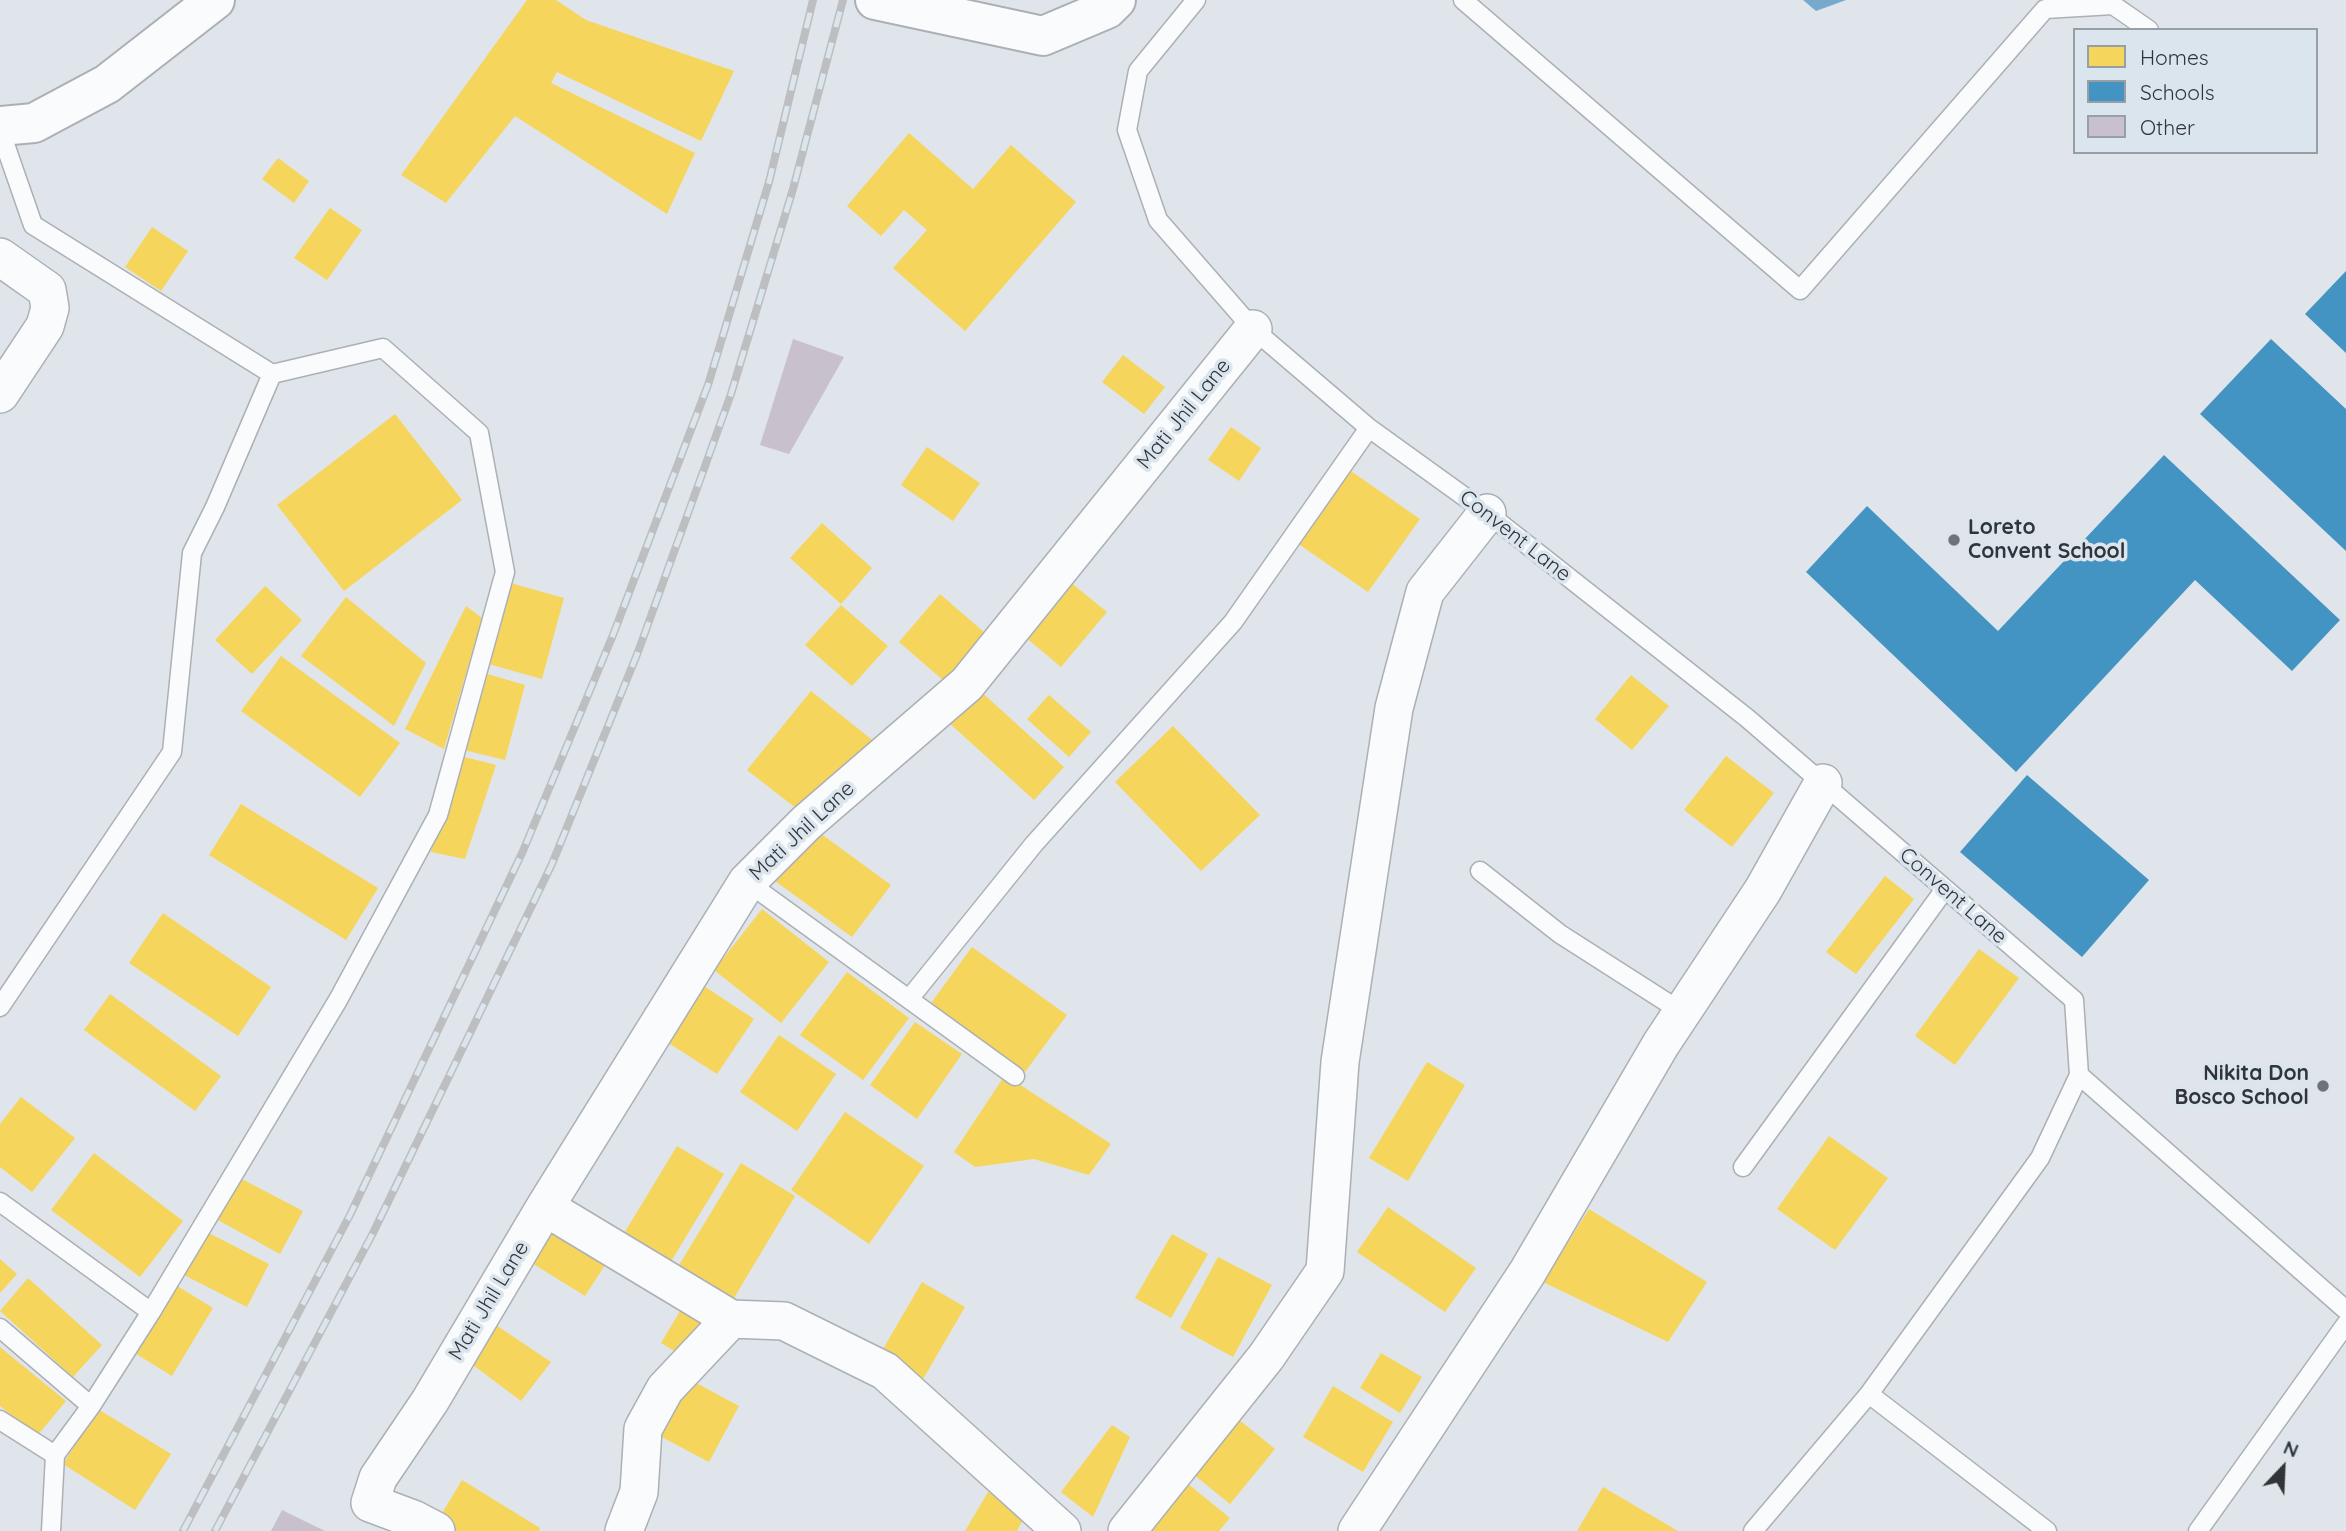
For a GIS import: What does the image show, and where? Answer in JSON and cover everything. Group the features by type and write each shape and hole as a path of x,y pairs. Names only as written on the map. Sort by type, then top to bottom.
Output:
{"street":[{"path":"0,128 33,123 107,84 215,0"},
{"path":"875,0 1043,36 1107,9 1116,0"},
{"path":"0,257 47,290 50,308 45,326 0,394"},
{"name":"Mati Jhil Lane","path":"418,1527 370,1503 378,1478 430,1401 545,1207 747,882 806,823 967,684 1253,329"},
{"path":"1127,1531 1266,1357 1325,1271 1340,1062 1394,708 1425,592 1487,513"},
{"path":"1357,1531 1527,1273 1682,1012 1763,890 1823,783"},
{"path":"545,1207 731,1319 784,1321 885,1371 1062,1531"},
{"path":"624,1531 639,1492 643,1429 665,1389 731,1319"}],"lane":[{"name":"Convent Lane","path":"1196,0 1138,71 1127,130 1158,220 1253,329 1369,428 1487,513 1747,718 2074,1000 2078,1075"},
{"path":"1463,0 1800,290 2045,9 2113,5 2146,28"},
{"path":"0,128 33,225 272,374 383,348 479,433 505,572 438,815 338,1000 151,1312 91,1406 55,1455 51,1531"},
{"path":"0,1007 172,752 192,553 215,507 272,374"},
{"path":"909,999 1034,844 1233,622 1369,428"},
{"path":"1479,871 1560,934 1682,1012"},
{"path":"747,882 1015,1076"},
{"path":"1743,1167 1945,889"},
{"path":"1753,1531 1869,1394 2040,1158 2078,1075 2346,1310"},
{"path":"0,1202 151,1312"},
{"path":"2198,1531 2346,1324"},
{"path":"0,1328 91,1406"},
{"path":"1869,1394 2047,1531"},
{"path":"0,1420 55,1455"}],"water":[{"path":"1803,0 1846,0 1816,11"}],"building: Homes":[{"path":"527,0 556,0 586,20 734,71 701,141 557,72 551,83 695,153 667,214 515,116 446,203 401,175"},
{"path":"909,133 973,189 1011,145 1076,202 965,331 893,268 927,230 904,210 881,236 847,206"},
{"path":"278,158 309,181 294,203 262,179"},
{"path":"330,208 362,230 327,280 294,258"},
{"path":"152,227 188,251 161,291 125,267"},
{"path":"1123,355 1165,387 1144,414 1102,382"},
{"path":"395,414 462,500 344,591 277,505"},
{"path":"1231,427 1261,448 1239,481 1208,460"},
{"path":"927,447 980,483 953,521 901,485"},
{"path":"1348,469 1420,519 1368,592 1297,543"},
{"path":"822,523 872,568 841,604 790,558"},
{"path":"1064,577 1107,612 1061,667 1018,631"},
{"path":"507,582 564,598 542,679 485,663"},
{"path":"265,586 302,620 252,674 215,640"},
{"path":"940,594 985,633 944,681 899,642"},
{"path":"346,597 426,663 394,726 301,656"},
{"path":"841,605 888,646 852,686 805,645"},
{"path":"466,606 482,618 444,749 405,729"},
{"path":"281,656 400,743 360,797 241,711"},
{"path":"484,673 525,685 505,760 464,750"},
{"path":"1631,675 1669,706 1632,750 1595,719"},
{"path":"977,688 1064,767 1034,800 947,721"},
{"path":"811,691 876,743 806,816 747,770"},
{"path":"1049,695 1091,732 1069,757 1027,719"},
{"path":"1173,726 1260,815 1201,871 1115,782"},
{"path":"461,756 496,765 465,859 431,852"},
{"path":"1726,756 1774,793 1732,847 1684,810"},
{"path":"241,804 378,888 346,940 209,855"},
{"path":"813,828 891,885 852,937 775,881"},
{"path":"1885,876 1914,899 1856,974 1826,952"},
{"path":"762,909 829,962 781,1023 714,970"},
{"path":"163,913 271,987 238,1036 129,963"},
{"path":"972,947 1067,1015 1025,1072 931,1003"},
{"path":"1979,949 2019,978 1955,1065 1915,1036"},
{"path":"847,972 909,1018 863,1080 800,1035"},
{"path":"704,986 754,1019 717,1074 667,1042"},
{"path":"110,994 221,1076 195,1111 84,1030"},
{"path":"915,1022 962,1054 917,1119 870,1085"},
{"path":"779,1035 836,1074 797,1131 740,1092"},
{"path":"1427,1062 1465,1085 1408,1181 1369,1158"},
{"path":"1005,1075 1111,1144 1089,1175 1034,1159 975,1167 954,1152"},
{"path":"21,1097 75,1138 32,1192 0,1167 0,1124"},
{"path":"845,1112 924,1166 869,1244 791,1190"},
{"path":"1829,1136 1888,1178 1835,1250 1777,1209"},
{"path":"677,1146 724,1174 664,1273 617,1245"},
{"path":"94,1153 183,1221 140,1277 51,1210"},
{"path":"741,1163 795,1196 728,1308 673,1275"},
{"path":"238,1177 303,1211 280,1254 216,1219"},
{"path":"1388,1207 1476,1268 1445,1312 1357,1252"},
{"path":"1589,1209 1707,1282 1668,1342 1543,1282"},
{"path":"549,1226 607,1262 585,1296 527,1260"},
{"path":"205,1231 269,1264 247,1307 182,1274"},
{"path":"1172,1234 1208,1254 1171,1318 1135,1298"},
{"path":"1218,1257 1272,1285 1233,1357 1180,1328"},
{"path":"0,1259 17,1274 0,1293"},
{"path":"28,1278 102,1345 73,1377 0,1311"},
{"path":"922,1282 965,1307 919,1386 876,1361"},
{"path":"174,1284 213,1308 172,1376 133,1352"},
{"path":"686,1301 710,1314 684,1357 661,1343"},
{"path":"484,1317 551,1362 521,1401 461,1356"},
{"path":"0,1347 66,1401 37,1436 0,1406"},
{"path":"1381,1353 1422,1377 1400,1413 1360,1388"},
{"path":"683,1376 739,1406 709,1462 654,1433"},
{"path":"1333,1386 1393,1422 1363,1472 1303,1437"},
{"path":"98,1409 171,1454 135,1510 63,1464"},
{"path":"1232,1414 1275,1449 1230,1504 1188,1470"},
{"path":"1112,1425 1130,1437 1093,1517 1061,1492"},
{"path":"462,1480 540,1528 539,1531 456,1531 438,1520"},
{"path":"1187,1483 1230,1518 1219,1531 1148,1531"},
{"path":"1603,1487 1678,1531 1577,1531"},
{"path":"988,1492 1026,1514 1017,1531 965,1531"}],"building: Schools":[{"path":"2346,271 2346,353 2305,314"},
{"path":"2271,339 2346,409 2346,551 2200,414"},
{"path":"2164,455 2340,620 2292,671 2195,580 2016,772 1806,572 1867,506 1998,631"},
{"path":"2027,775 2149,880 2082,957 1960,852"}],"building: Other":[{"path":"793,339 844,357 789,454 760,445"},
{"path":"282,1510 325,1531 271,1531"}],"railway":[{"path":"183,1531 350,1215 523,851 613,635 708,385 769,182 813,0"},
{"path":"215,1531 373,1233 552,864 638,652 731,394 793,189 843,0"}],"place":[{"name":"Loreto Convent School","path":"1954,540"},
{"name":"Nikita Don Bosco School","path":"2323,1086"}]}
